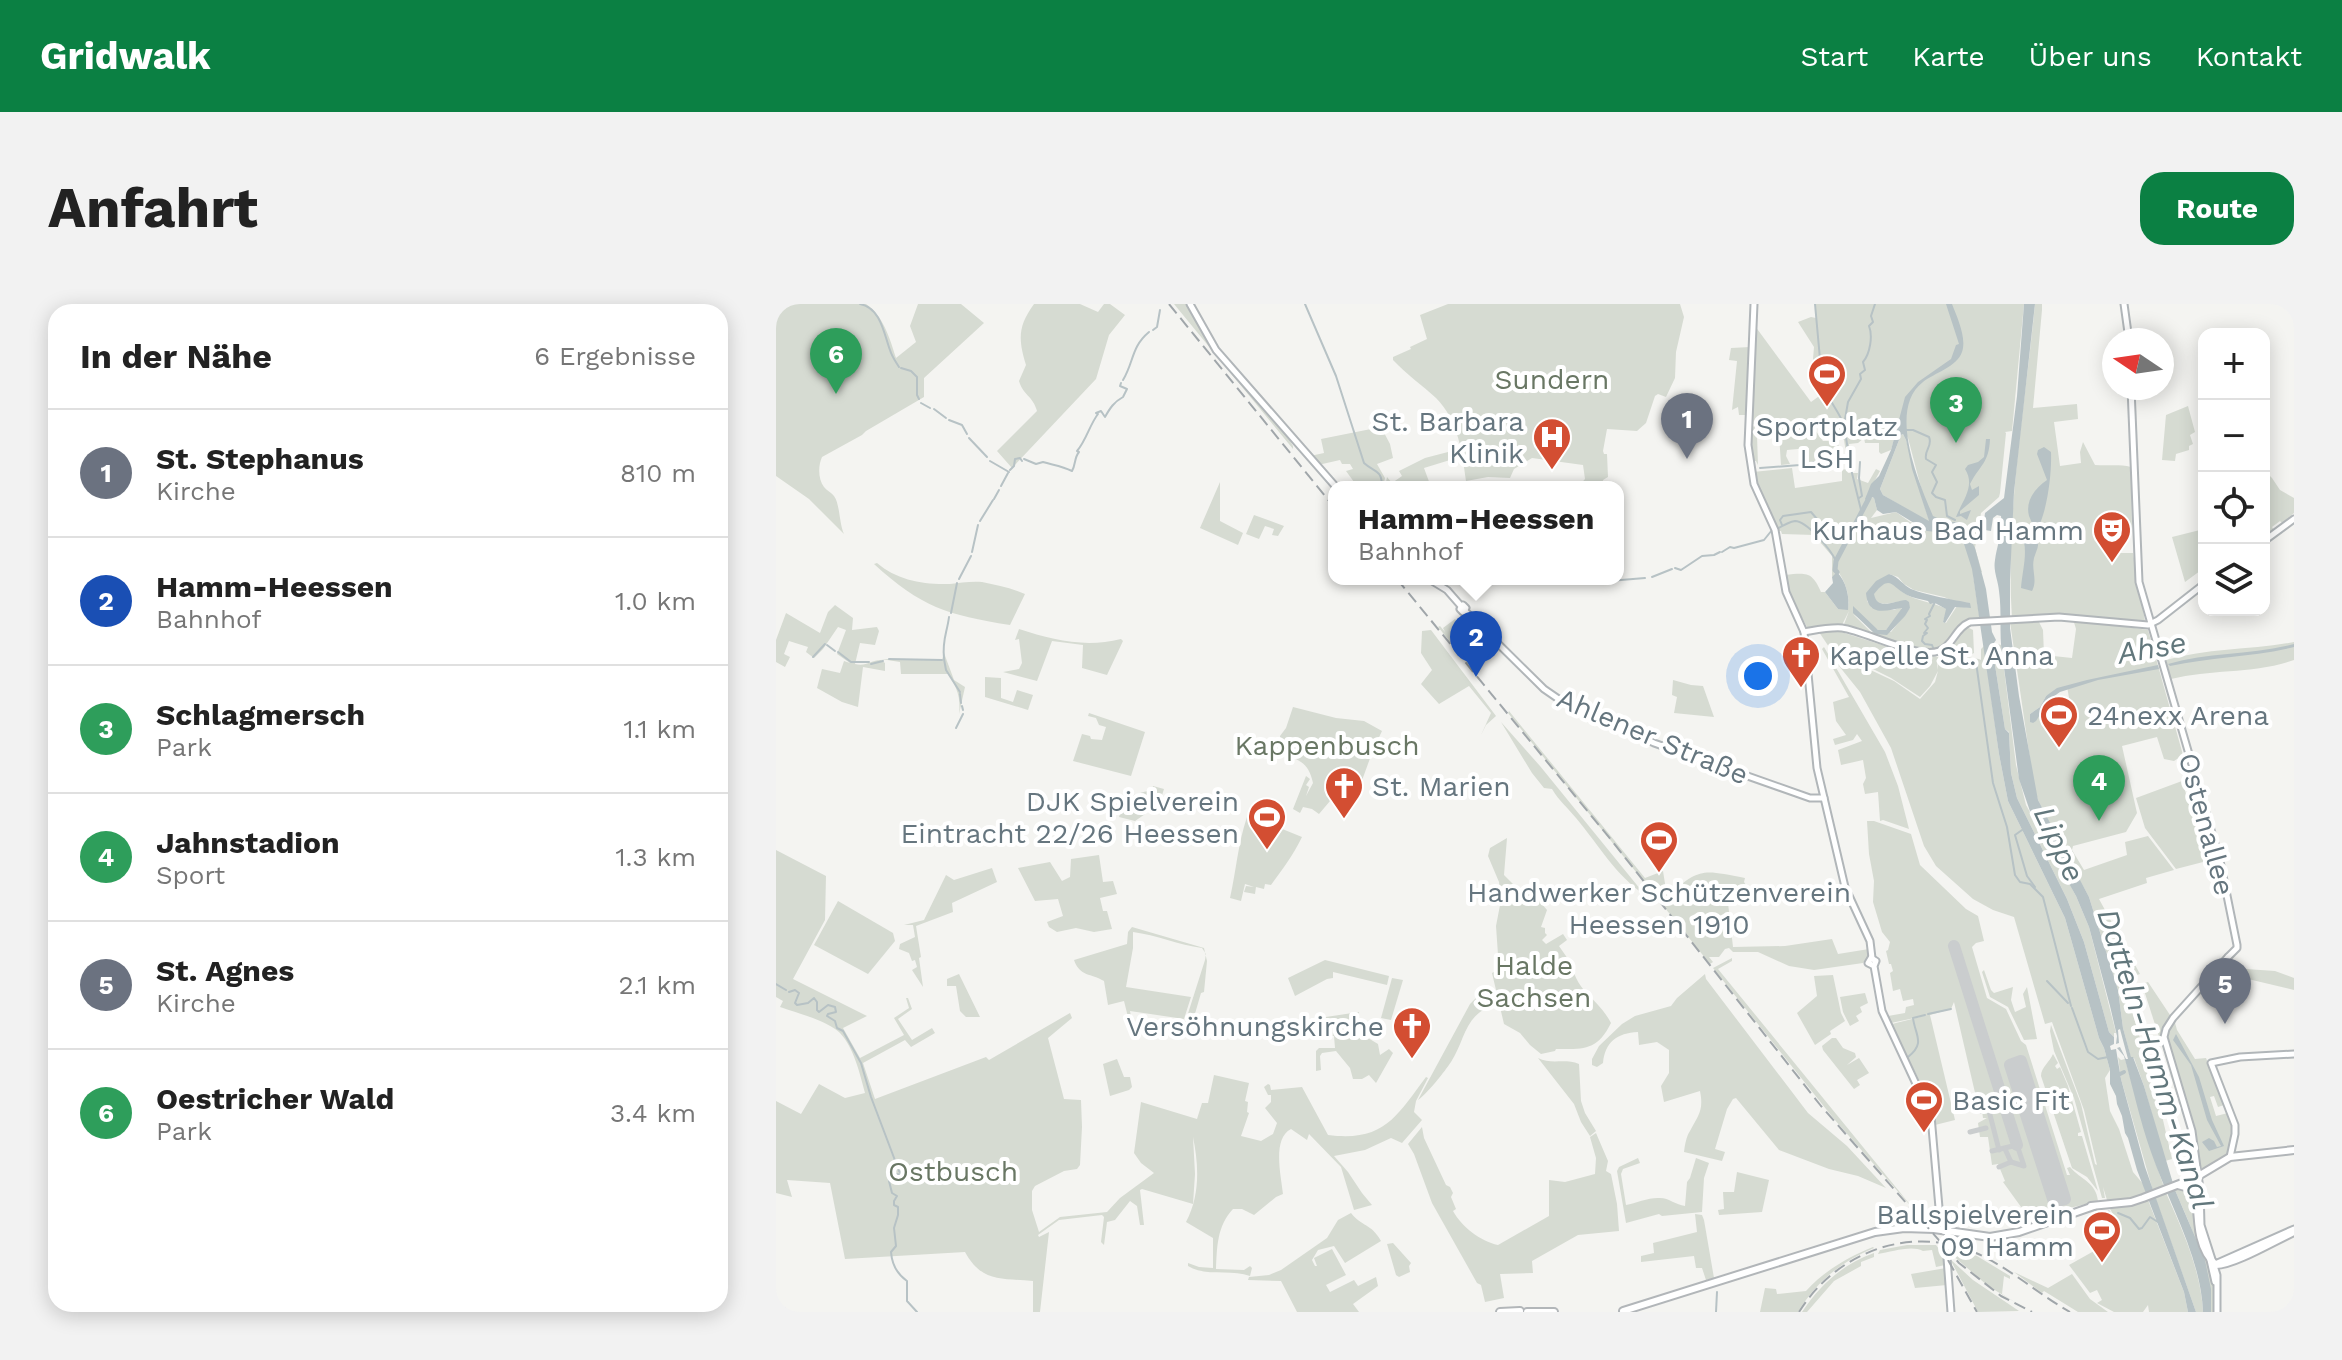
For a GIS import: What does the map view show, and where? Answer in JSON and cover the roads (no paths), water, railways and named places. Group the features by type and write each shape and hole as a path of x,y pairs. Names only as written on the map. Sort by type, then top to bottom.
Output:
{"main road":[{"path":"1190,304 1216,350 1331,481"},
{"path":"1754,304 1749,461 1757,494 1775,530 1786,592 1804,632 1815,757 1844,885 1867,935 1872,958 1876,961 1874,966 1882,1011 1931,1116 1940,1219 1949,1242 1947,1258 1951,1312"},
{"path":"2125,306 2128,328"},
{"name":"Ostenallee","path":"2131,400 2138,576 2149,624 2220,861 2237,945 2164,1034 2191,1127 2197,1176"},
{"path":"2270,537 2294,519"},
{"name":"Ahlener Straße","path":"1439,585 1544,689 1560,700 1670,749 1810,798 1824,798"},
{"path":"1804,632 1840,628 1930,653 1944,648 1961,626 1978,622 2065,617 2149,624 2198,588"},
{"path":"2230,1157 2235,1125 2212,1063 2243,1056 2294,1054"},
{"path":"1616,1312 1855,1237 1890,1230 1934,1229 1990,1237 2016,1231 2059,1214 2143,1198 2181,1185 2230,1157 2293,1150"},
{"path":"2197,1176 2198,1229 2216,1264"},
{"path":"2197,1176 2201,1222 2216,1264 2217,1309"},
{"path":"2181,1185 2192,1190 2197,1200"},
{"path":"1934,1229 1940,1219"},
{"path":"2216,1264 2294,1230"},
{"path":"1949,1242 1963,1234"},
{"path":"1500,1312 1520,1312 1524,1308 1527,1312 1554,1312"},
{"path":"776,1311 783,1312"}],"water":[{"path":"1946,304 1952,304 1959,321 1962,352 1955,362 1923,382 1913,394 1907,410 1909,447 1933,516 1963,525 1975,548 1996,640 1992,646 2005,729 2009,733 2011,773 2017,798 2067,899 2084,942 2109,1032 2114,1037 2114,1044 2110,1046 2111,1050 2116,1049 2145,1167 2196,1312 2188,1312 2184,1292 2137,1170 2065,918 2008,801 1972,569 1964,544 1946,533 1927,531 1896,512 1883,514 1877,510 1874,498 1868,502 1865,499 1891,450 1905,397 1918,382 1951,359 1959,344","holes":["1901,435 1906,440 1912,469 1929,521 1883,495 1880,489"]},
{"name":"Lippe","path":"2024,304 2035,304 2014,492 2010,628 2038,800 2089,897 2118,990 2131,1057 2144,1086 2175,1190 2205,1260 2211,1289 2211,1312 2203,1312 2197,1271 2151,1152 2124,1056 2117,1048 2120,1047 2128,1059 2120,1029 2119,1043 2116,1044 2117,1036 2089,927 2076,896 2033,820 2019,779 2001,646 2000,599 1995,568 2001,516 1993,518 1991,531 1983,527 1985,513 2004,498 2017,396"},
{"path":"1986,439 1990,439 1988,453 1970,484 1972,490 1979,486 1979,495 1960,511 1960,514 1971,510 1967,520 1956,517 1969,487 1965,469 1984,457"},
{"path":"2044,447 2051,452 2051,471 2046,505 2035,533 2038,544 2033,562 2032,591 2021,588 2024,542 2034,529 2028,510 2030,500 2047,480 2037,454"},
{"path":"1837,572 1847,590 1848,610 1838,609 1825,592"},
{"path":"1889,574 1911,589 1970,603 1971,608 1955,607 1945,623 1946,609 1907,595 1891,584 1884,584 1874,594 1879,602 1906,600 1910,608 1887,635 1875,634 1853,613 1853,606 1878,630 1886,630 1902,608 1874,609 1866,593 1876,581"},
{"path":"2294,644 2294,647 2263,653 2168,664 2199,657"},
{"path":"2158,665 2159,669 2098,680 2060,692 2050,699 2036,721 2030,722 2030,714 2057,688"},
{"path":"2176,1034 2199,1077 2212,1120 2224,1146 2209,1151 2202,1142 2209,1138 2217,1147 2221,1146 2207,1120 2191,1065 2173,1040"}],"waterway":[{"path":"860,304 867,306 877,316 899,367"},
{"path":"1305,304 1336,376 1364,463 1379,474 1382,481"},
{"path":"1815,304 1822,381 1844,425"},
{"path":"1862,514 1844,425 1848,402 1861,379 1860,374 1865,370 1863,362 1870,345 1869,326 1873,322 1871,316 1875,304"},
{"path":"1153,330 1157,327 1160,310"},
{"path":"1123,380 1136,349 1149,332"},
{"path":"901,368 917,377 919,399"},
{"path":"1024,459 1072,471 1077,451 1096,413 1101,411 1105,417 1123,397 1127,389 1120,386 1121,383"},
{"path":"921,403 930,408"},
{"path":"934,409 946,418"},
{"path":"949,420 962,425 967,434"},
{"path":"1905,430 1929,437 1926,459 1936,465 1932,472 1937,482 1932,493 1945,500 1947,516 1955,520"},
{"path":"969,438 987,457"},
{"path":"1010,470 1015,459 1022,461"},
{"path":"1760,468 1833,459"},
{"path":"990,461 1009,472"},
{"path":"1859,498 1862,496 1860,462"},
{"path":"1001,486 1008,473"},
{"path":"994,499 999,490"},
{"path":"1837,572 1836,561 1869,498"},
{"path":"980,521 993,500"},
{"path":"1782,525 1780,520 1783,516 1811,512 1824,532"},
{"path":"1777,529 1795,521 1800,522 1818,537 1836,561"},
{"path":"972,552 978,525"},
{"path":"1722,552 1730,547 1764,540 1772,530"},
{"path":"1827,533 1834,539 1850,538"},
{"path":"1675,568 1681,570 1702,556 1720,552"},
{"path":"959,579 971,556"},
{"path":"1652,577 1672,569"},
{"path":"1624,580 1645,578"},
{"path":"951,613 957,583"},
{"path":"1934,650 1932,645 1922,641 1928,628 1925,619 1930,616 1935,602"},
{"path":"944,658 949,617"},
{"path":"813,657 825,644"},
{"path":"827,645 835,651"},
{"path":"838,652 851,662 869,662"},
{"path":"889,659 942,660"},
{"path":"944,659 946,670 960,692"},
{"path":"1940,659 1976,662 1993,783 2007,827 2015,875 2020,882 2030,884 2043,897 2071,1006"},
{"path":"871,664 883,661"},
{"path":"960,694 961,703"},
{"path":"962,706 963,710"},
{"path":"956,728 963,714"},
{"name":"Lippe","path":"2022,830 2015,835 2027,876 2035,887"},
{"path":"2047,981 2068,1003"},
{"path":"776,984 786,990"},
{"path":"789,992 795,990 799,993 797,1005 814,998 819,1012 828,1005 835,1007 836,1012 827,1016 843,1031 861,1063 871,1097 903,1175 896,1174 897,1180 889,1181 892,1193 897,1196 894,1205 898,1207 894,1228 896,1246 891,1252 896,1269 907,1281 907,1301 917,1312"},
{"path":"2072,1008 2088,1052 2098,1059 2108,1057"},
{"path":"1928,1014 1951,1009"},
{"path":"1908,1057 1918,1043 1913,1018 1925,1015"},
{"path":"2120,1074 2124,1072"},
{"path":"2118,1213 2130,1218 2139,1229 2150,1217 2158,1222"},
{"path":"1716,1312 1717,1292"}],"railway":[{"path":"1169,304 1328,500"},
{"path":"1402,585 1612,841 1821,1106 1959,1263 2001,1296 2032,1312"},
{"path":"1799,1312 1833,1273 1854,1259 1901,1243 1926,1242 1951,1245 1976,1253 2070,1312"},
{"path":"1948,1260 1977,1312"}],"place":[{"name":"Oestricher Wald","path":"836,394"},
{"name":"Sportplatz LSH","path":"1827,408"},
{"name":"Schlagmersch","path":"1956,443"},
{"name":"St. Stephanus","path":"1687,459"},
{"name":"St. Barbara Klinik","path":"1552,471"},
{"name":"Kurhaus Bad Hamm","path":"2112,564"},
{"name":"Hamm-Heessen","path":"1476,677"},
{"name":"Kapelle St. Anna","path":"1801,689"},
{"name":"24nexx Arena","path":"2059,749"},
{"name":"St. Marien","path":"1344,820"},
{"name":"Jahnstadion","path":"2099,821"},
{"name":"DJK Spielverein Eintracht 22/26 Heessen","path":"1267,851"},
{"name":"Handwerker Schützenverein Heessen 1910","path":"1659,874"},
{"name":"St. Agnes","path":"2225,1024"},
{"name":"Versöhnungskirche","path":"1412,1060"},
{"name":"Basic Fit","path":"1924,1134"},
{"name":"Ballspielverein 09 Hamm","path":"2102,1264"}],"park label":[{"name":"Sundern","path":"1552,379"},
{"name":"Kappenbusch","path":"1327,745"},
{"name":"Halde Sachsen","path":"1534,981"},
{"name":"Ostbusch","path":"953,1171"}],"water label":[{"name":"Ahse","path":"2152,648"},
{"name":"Datteln-Hamm-Kanal","path":"2155,1059"}]}
